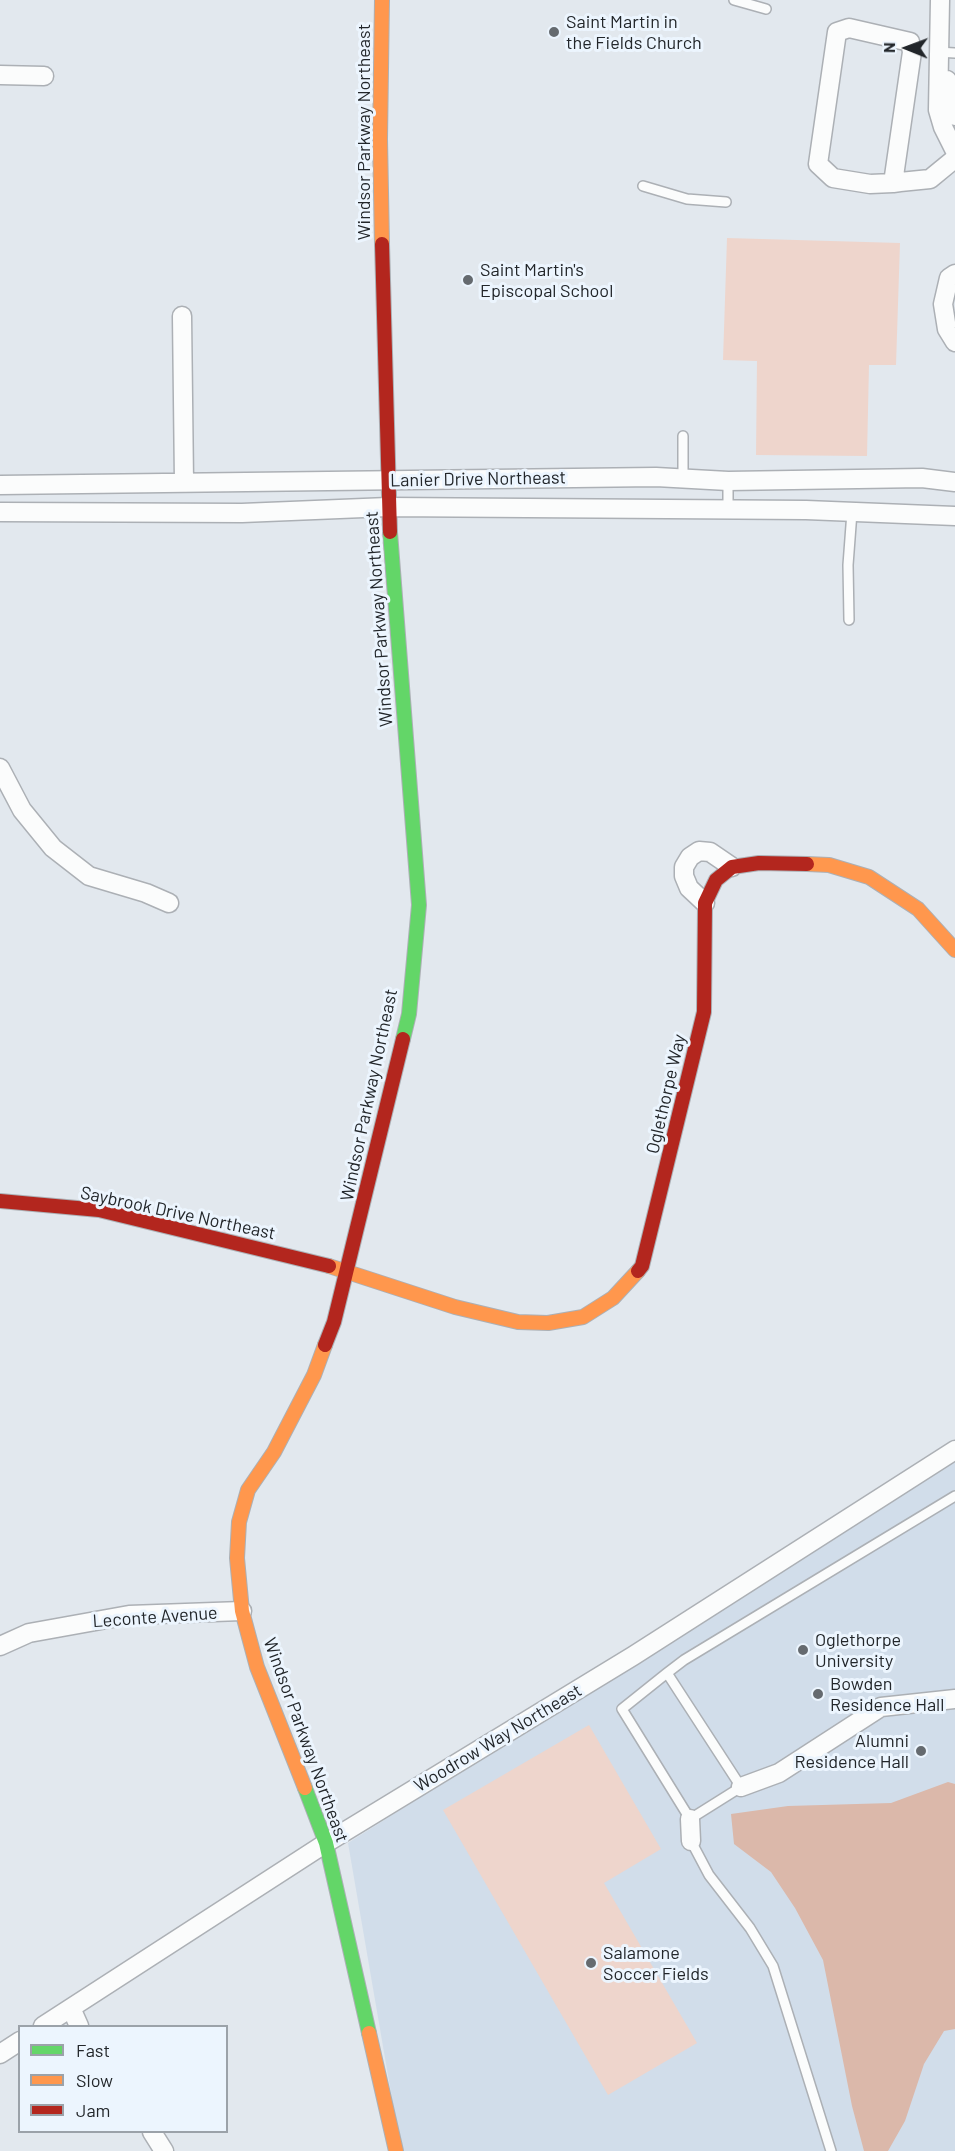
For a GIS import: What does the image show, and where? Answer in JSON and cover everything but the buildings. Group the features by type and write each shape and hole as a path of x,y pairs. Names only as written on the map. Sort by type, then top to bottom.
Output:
{"street":[{"name":"Windsor Parkway Northeast","path":"382,0 380,139 388,507 419,906 409,1014 334,1322 314,1375 274,1452 248,1490 240,1522 237,1558 242,1611 257,1667 326,1843 396,2151"},
{"path":"940,0 946,75 955,116"},
{"path":"893,183 912,52 910,42 849,28 837,32 818,164 833,178 870,184 893,183 930,179 954,158 939,145 929,118 930,86 944,55"},
{"path":"0,75 44,76"},
{"path":"955,274 949,278 943,304 947,329 955,342"},
{"path":"182,316 184,482"},
{"name":"Lanier Drive Northeast","path":"0,485 387,480 683,479 728,481 922,478 955,482"},
{"name":"Lanier Drive Northeast","path":"0,512 243,513 388,507 852,512 955,516"},
{"path":"0,768 22,810 53,848 89,876 147,892 169,903"},
{"path":"705,903 689,888 684,876 684,867 690,857 699,851 710,852 732,867 759,863 829,865 869,878 918,909 955,950"},
{"name":"Oglethorpe Way","path":"347,1270 455,1307 518,1322 549,1323 583,1317 613,1298 642,1266 704,1011 705,903 716,880 732,867"},
{"name":"Saybrook Drive Northeast","path":"0,1201 99,1210 347,1270"},
{"name":"Woodrow Way Northeast","path":"45,2025 326,1843 633,1656 955,1450"},
{"name":"Leconte Avenue","path":"0,1646 29,1633 129,1616 242,1611"},
{"path":"741,1787 779,1773 881,1707 955,1699"},
{"path":"690,1819 691,1841"},
{"path":"71,2008 79,2025"},
{"path":"0,2054 18,2042"},
{"path":"153,2133 164,2151"}],"lane":[{"path":"734,0 766,9"},
{"path":"643,186 687,199 726,202"},
{"path":"683,436 683,479"},
{"path":"728,481 728,511"},
{"path":"849,620 848,565 852,512"},
{"path":"667,1673 741,1787 690,1819 622,1709 667,1673 684,1660 955,1496"},
{"path":"691,1841 709,1875 750,1928 773,1966 831,2151"}],"shaded area":[{"path":"727,238 900,243 896,365 869,365 867,456 756,455 757,361 723,360"},
{"name":"Oglethorpe University","path":"955,1457 955,2151 401,2151 348,1843"},
{"name":"Salamone Soccer Fields","path":"589,1725 661,1849 604,1883 697,2043 608,2095 443,1810"},
{"path":"948,1782 955,1784 955,2029 944,2031 924,2064 905,2121 888,2151 864,2151 852,2106 823,1960 795,1908 771,1872 734,1844 731,1814 788,1806 891,1803"}],"traffic: fast":[{"path":"390,532 419,905 409,1014 403,1039"},
{"path":"305,1788 326,1843 369,2033"}],"traffic: slow":[{"path":"382,0 380,139 382,244"},
{"path":"807,864 829,865 869,877 918,909 955,950"},
{"path":"329,1266 455,1307 518,1322 548,1323 583,1317 613,1298 638,1271"},
{"path":"305,1788 257,1667 242,1611 237,1558 239,1522 248,1490 274,1452 314,1375 325,1345"},
{"path":"369,2033 396,2151"}],"traffic: jam":[{"path":"382,244 390,532"},
{"path":"638,1271 642,1266 704,1012 705,903 716,880 732,867 759,863 807,864"},
{"path":"325,1345 334,1322 403,1039"},
{"path":"0,1201 99,1210 329,1266"}],"place":[{"name":"Saint Martin in the Fields Church","path":"554,32"},
{"name":"Saint Martin's Episcopal School","path":"468,280"},
{"name":"Oglethorpe University","path":"803,1650"},
{"name":"Bowden Residence Hall","path":"818,1694"},
{"name":"Alumni Residence Hall","path":"921,1751"},
{"name":"Salamone Soccer Fields","path":"591,1963"}]}
